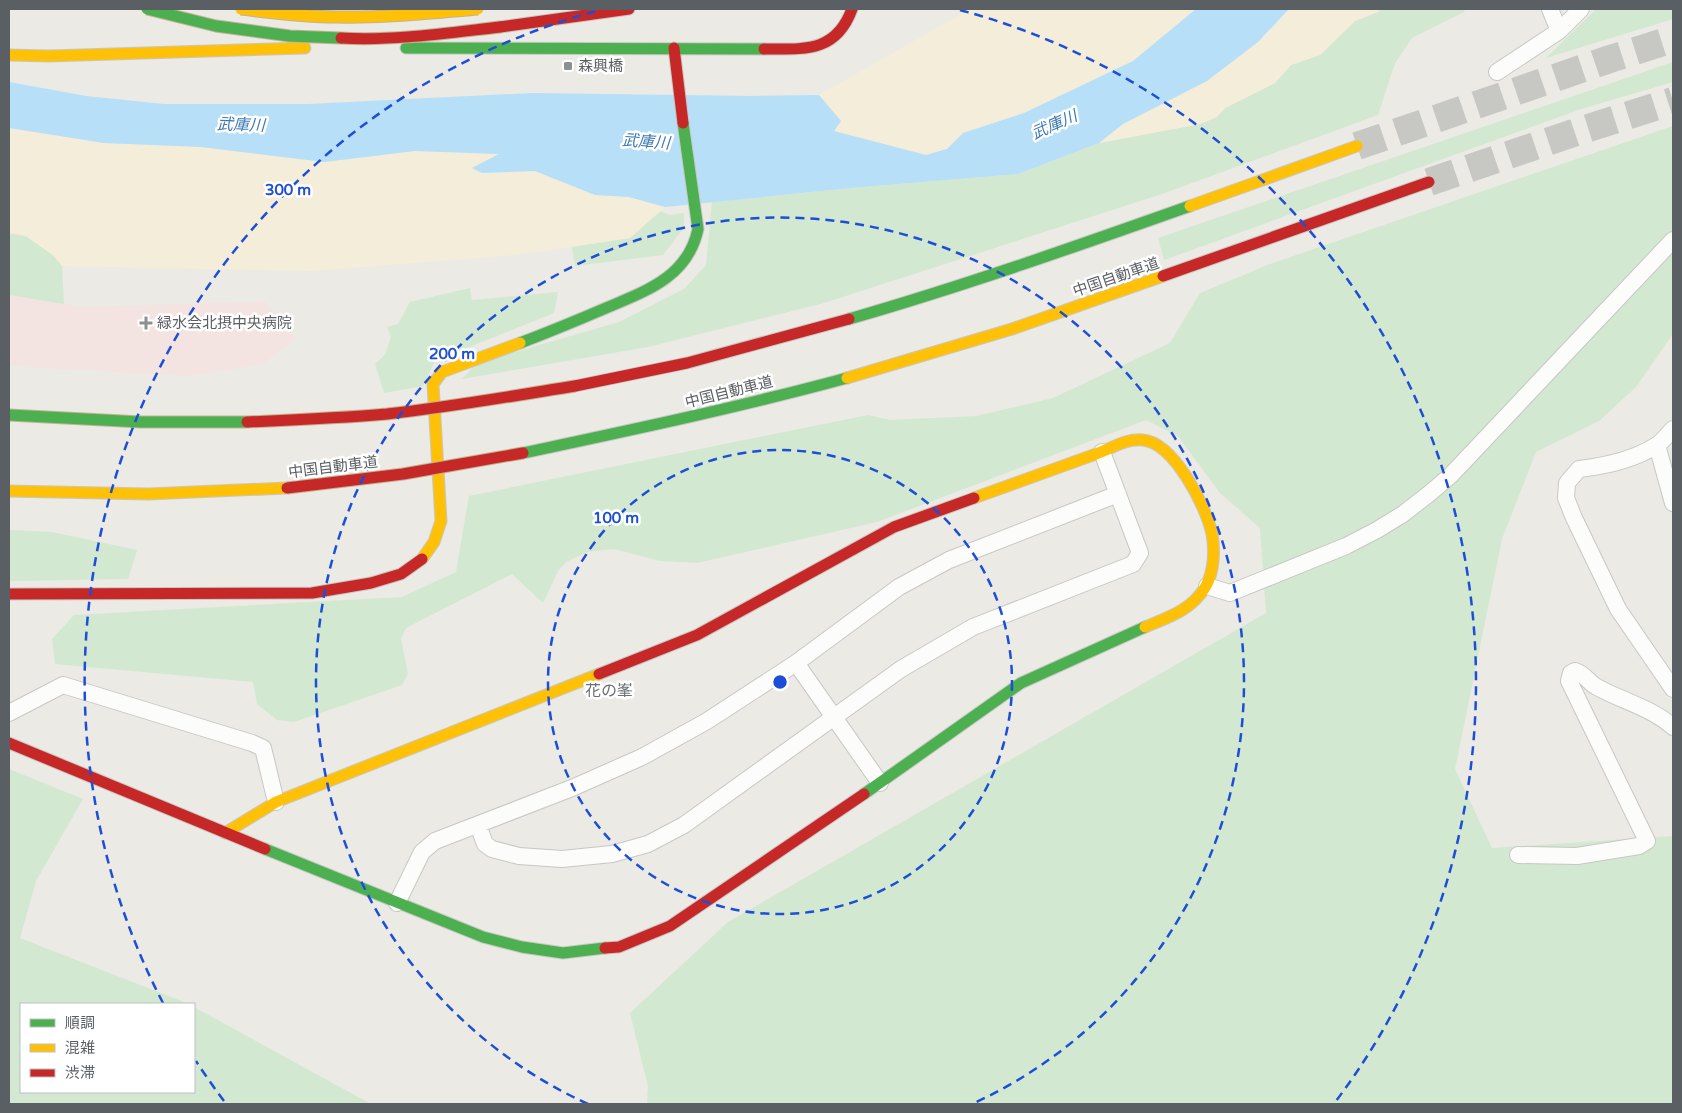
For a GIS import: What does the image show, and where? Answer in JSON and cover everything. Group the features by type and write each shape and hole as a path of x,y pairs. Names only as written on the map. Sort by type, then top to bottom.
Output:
{"main road":[{"path":"147,9 216,26 290,36 365,38 430,35 629,9"},
{"path":"241,9 292,15 357,17 428,14 478,9"},
{"path":"9,55 49,56 276,48 776,49 816,46 829,41 845,27 852,9"},
{"path":"9,594 312,593 371,583 402,574 420,562 434,542 441,521 433,384 442,372 581,319 643,292 665,279 683,262 696,242 698,228 674,48"},
{"path":"9,415 64,420 165,424 261,422 363,416 575,386 687,363 904,303 1077,246 1357,146"},
{"name":"中国自動車道","path":"9,491 112,495 193,494 287,488 403,474 523,453 699,415 799,391 1012,329 1429,182"},
{"path":"9,743 397,904 483,937 522,947 563,953 619,946 670,926 880,783 1021,683 1188,608 1207,586 1212,572 1212,533 1198,500 1183,472 1168,453 1150,441 1127,440 1102,452 894,527 697,635 276,802 226,833"}],"street":[{"path":"335,48 339,9"},
{"path":"1550,9 1559,31"},
{"path":"1497,72 1559,31 1581,9"},
{"path":"1207,586 1230,593 1346,546 1403,514 1451,475 1673,240"},
{"path":"1673,429 1657,445 1629,459 1601,467 1579,469 1567,483 1566,498 1618,609 1673,689"},
{"path":"1657,445 1673,503"},
{"path":"478,825 485,844 492,849 519,856 562,860 612,854 648,844 684,825 901,669 973,627 1133,564 1140,553 1102,452"},
{"path":"397,904 422,852 435,841 572,788 642,757 707,721 796,663 899,587 948,560 1118,494"},
{"path":"796,663 880,783"},
{"path":"1518,855 1577,856 1639,846 1648,842 1569,681 1571,674 1575,671 1581,673 1595,686 1663,718 1673,728"},
{"path":"9,713 63,685 252,743 263,748 276,802"}],"shaded area":[{"name":"緑水会北摂中央病院","path":"9,295 83,307 264,301 296,338 263,364 190,376 20,367 9,365"}],"green space":[{"path":"1381,9 1465,9 1464,12 1412,38 1395,63 1378,115 1162,194 824,303 648,347 462,379 477,363 619,322 684,289 706,265 712,202 1018,174 1099,143 1200,124 1217,117 1225,108 1275,83 1291,65 1320,55 1355,21"},
{"path":"1596,9 1673,9 1673,19 1546,58"},
{"path":"1673,62 1673,82 1581,109 1164,260 1158,238"},
{"path":"1673,126 1673,334 1636,387 1599,421 1536,452 1502,539 1455,769 1492,848 1673,836 1673,1104 647,1104 648,1086 630,1013 728,922 1266,613 1260,528 1220,493 1178,436 1146,420 877,522 697,563 660,561 614,549 587,552 566,562 558,571 543,603 512,574 406,628 401,639 408,674 402,685 294,722 277,720 257,704 253,682 55,664 52,639 74,615 402,597 456,572 469,496 868,415 890,420 976,416 1053,398 1170,343 1200,293 1270,264"},
{"path":"660,211 670,215 684,213 684,228 663,255 575,266 572,247 630,238"},
{"path":"9,233 26,236 54,256 62,266 64,304 9,295"},
{"path":"470,288 472,300 558,292 554,313 435,361 423,386 384,393 375,364 385,355 391,337 387,327 398,324 410,302"},
{"path":"9,530 52,532 137,550 128,579 9,581"},
{"path":"9,769 83,799 36,881 20,938 186,1003 20,1003 20,1093 195,1093 195,1008 371,1104 9,1104"}],"sand":[{"path":"970,9 1196,9 1133,61 1024,113 964,133 947,149 926,155 834,131 840,121 819,95"},
{"path":"1289,9 1381,9 1355,21 1320,55 1291,65 1275,83 1225,108 1217,117 1200,124 1099,143 1123,124 1258,42"},
{"path":"9,128 104,143 201,147 324,162 415,151 500,154 472,167 482,173 535,171 595,195 629,197 665,207 630,238 515,255 312,271 62,266 54,256 26,236 9,233"}],"water":[{"name":"武庫川","path":"1196,9 1289,9 1258,42 1207,81 1123,124 1099,143 1018,174 851,188 665,207 629,197 595,195 535,171 482,173 472,168 499,154 415,151 324,162 201,147 104,143 9,128 9,82 86,96 164,104 308,104 533,93 819,95 841,121 834,131 926,155 947,149 963,133 1024,113 1133,61"}],"tunnel":[{"path":"1357,146 1673,39"},
{"path":"1429,182 1673,101"}],"traffic: fast":[{"path":"147,9 216,26 290,36 341,38"},
{"path":"406,48 764,49"},
{"path":"520,343 650,288 675,271 685,259 693,245 698,229 683,123"},
{"path":"849,319 1063,251 1190,206"},
{"path":"523,453 645,427 847,378"},
{"path":"9,415 141,422 247,422"},
{"path":"864,794 1021,683 1145,627"},
{"path":"265,849 483,937 522,947 563,953 605,948"}],"traffic: slow":[{"path":"241,9 324,17 407,15 478,9"},
{"path":"9,55 49,56 305,48"},
{"path":"1190,206 1357,146"},
{"path":"847,378 1012,329 1163,276"},
{"path":"422,559 434,542 441,521 433,384 442,372 520,343"},
{"path":"974,498 1131,441 1143,440 1155,444 1166,452 1187,478 1203,508 1212,534 1213,560 1211,574 1206,586 1194,601 1179,612 1145,627"},
{"path":"9,491 148,494 287,488"},
{"path":"225,833 276,802 599,674"}],"traffic: jam":[{"path":"500,27 629,9"},
{"path":"764,49 792,49 817,46 837,34 852,9"},
{"path":"341,38 401,37 500,27"},
{"path":"674,48 683,123"},
{"path":"1163,276 1429,182"},
{"path":"575,386 687,363 849,319"},
{"path":"247,422 387,414 458,405 575,386"},
{"path":"287,488 403,474 523,453"},
{"path":"599,674 697,635 894,527 974,498"},
{"path":"9,594 312,593 371,583 401,574 422,559"},
{"path":"9,743 265,849"},
{"path":"605,948 619,947 670,926 864,794"}],"place":[{"name":"森興橋","path":"568,66"},
{"name":"緑水会北摂中央病院","path":"146,323"}],"district":[{"name":"花の峯","path":"609,690"}]}
